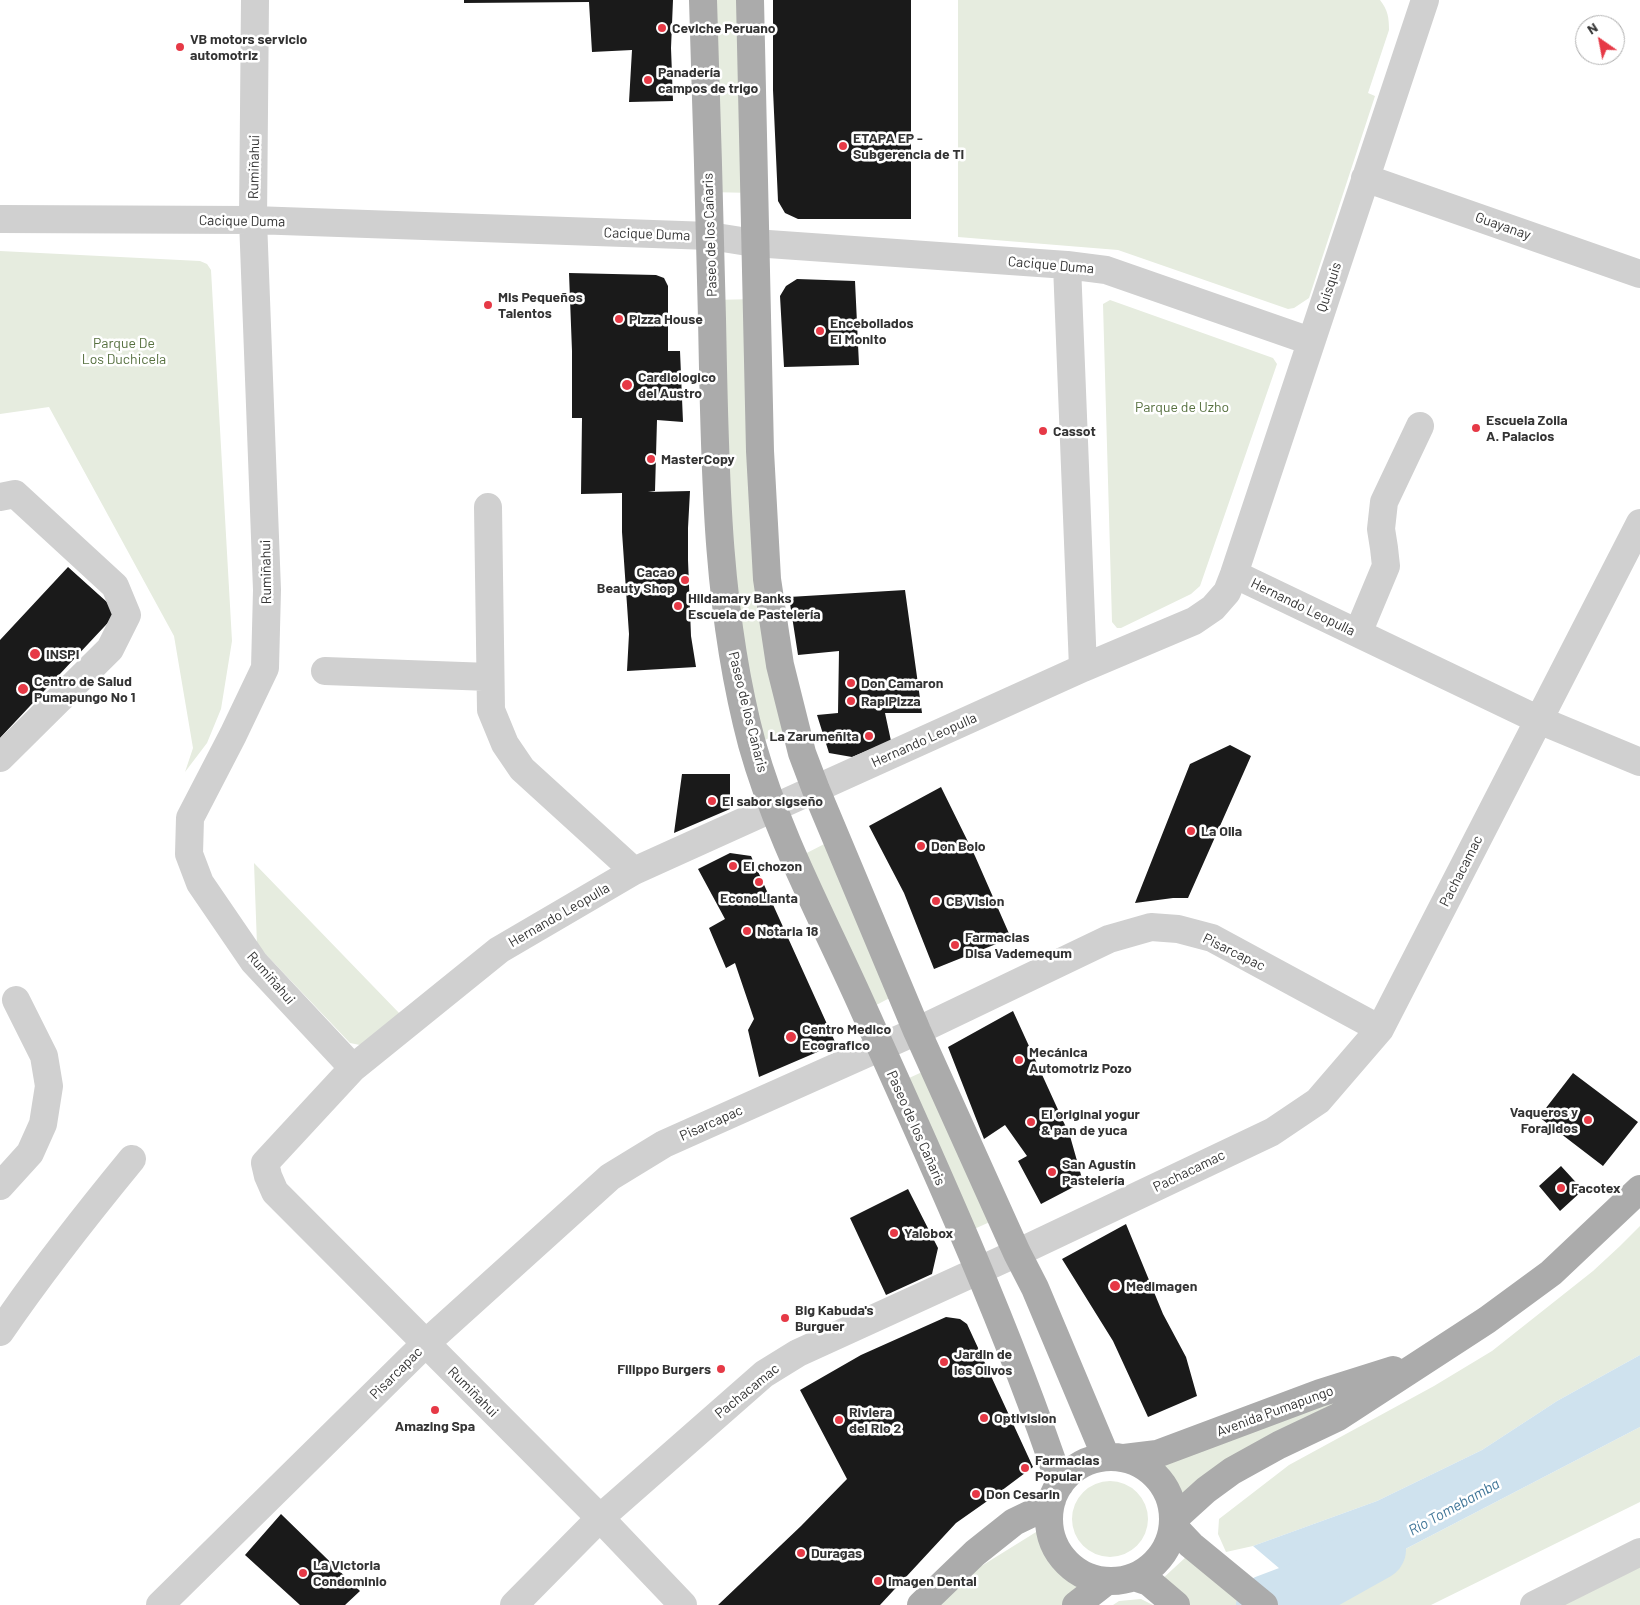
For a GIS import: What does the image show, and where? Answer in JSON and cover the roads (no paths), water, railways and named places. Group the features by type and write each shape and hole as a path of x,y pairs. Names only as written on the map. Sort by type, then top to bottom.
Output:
{"main road":[{"name":"Paseo de los Cañaris","path":"703,0 715,460 723,583 734,660 753,746 774,809 979,1270 1048,1447 1056,1492"},
{"path":"750,0 760,451 767,579 780,666 802,753 917,1031 1018,1253 1115,1458"},
{"name":"Avenida Pumapungo","path":"1179,1530 1206,1490 1232,1471 1279,1445 1338,1417 1487,1320 1551,1273 1640,1189"},
{"name":"Avenida Pumapungo","path":"1115,1458 1157,1454 1320,1393 1426,1360"},
{"path":"923,1604 975,1553 1014,1522 1041,1509 1072,1470 1088,1462 1115,1458 1144,1466 1160,1480 1170,1498 1179,1530 1264,1605"},
{"path":"1056,1492 1049,1524 1051,1535 1057,1550 1074,1570 1092,1578 1107,1581 1141,1580 1176,1605"},
{"path":"1141,1580 1161,1557 1179,1530"},
{"path":"1076,1605 1107,1581"}],"street":[{"name":"Rumiñahui","path":"255,0 253,220 267,590 265,668 190,818 189,854 200,883 254,962 353,1068"},
{"name":"Quisquis","path":"1234,574 1425,0"},
{"name":"Guayanay","path":"1365,178 1640,274"},
{"name":"Cacique Duma","path":"0,219 253,220 710,236 754,243 1067,266 1106,270 1310,342"},
{"path":"1067,266 1084,668"},
{"path":"1358,633 1386,566 1381,528 1384,502 1420,426"},
{"path":"0,497 15,494 115,586 126,615 110,649 0,758"},
{"path":"488,507 491,710 505,744 522,769 634,872"},
{"name":"Pachacamac","path":"514,1605 600,1518 764,1374 798,1353 1018,1253 1272,1132 1318,1101 1380,1029 1640,523"},
{"name":"Hernando Leopulla","path":"268,1176 265,1163 353,1068 499,950 634,872 1084,668 1194,621 1213,608 1227,592 1234,574 1539,720 1640,762"},
{"path":"326,671 490,677"},
{"name":"Pisarcapac","path":"160,1605 425,1344 610,1177 664,1144 917,1031 1110,939 1150,927 1178,929 1212,938 1380,1029"},
{"path":"0,1186 30,1153 43,1124 49,1086 44,1056 16,1000"},
{"path":"0,1332 63,1244 132,1159"},
{"name":"Rumiñahui","path":"268,1176 275,1192 600,1518 683,1605"},
{"path":"1534,1605 1640,1552"}],"water":[{"path":"1640,1355 1640,1427 1313,1597 1253,1546 1377,1501 1482,1450 1557,1401"}],"waterway":[{"name":"Río Tomebamba","path":"1266,1605 1303,1591 1376,1550"}],"place":[{"name":"Ceviche Peruano","path":"662,28"},
{"name":"VB motors servicio automotriz","path":"180,47"},
{"name":"Panadería campos de trigo","path":"648,80"},
{"name":"ETAPA EP - Subgerencia de TI","path":"843,146"},
{"name":"Mis Pequeños Talentos","path":"488,305"},
{"name":"Pizza House","path":"619,319"},
{"name":"Encebollados El Monito","path":"820,331"},
{"name":"Cardiologico del Austro","path":"627,385"},
{"name":"Escuela Zoila A. Palacios","path":"1476,428"},
{"name":"Cassot","path":"1043,431"},
{"name":"MasterCopy","path":"651,459"},
{"name":"Cacao Beauty Shop","path":"685,580"},
{"name":"Hildamary Banks Escuela de Pastelería","path":"678,606"},
{"name":"INSPI","path":"35,654"},
{"name":"Don Camaron","path":"851,683"},
{"name":"Centro de Salud Pumapungo No 1","path":"23,689"},
{"name":"RapiPizza","path":"851,701"},
{"name":"La Zarumeñita","path":"869,736"},
{"name":"El sabor sigseño","path":"712,801"},
{"name":"La Olla","path":"1191,831"},
{"name":"Don Bolo","path":"921,846"},
{"name":"El chozon","path":"733,866"},
{"name":"EconoLlanta","path":"759,882"},
{"name":"CB Vision","path":"936,901"},
{"name":"Notaria 18","path":"747,931"},
{"name":"Farmacias Disa Vademequm","path":"955,945"},
{"name":"Centro Medico Ecografico","path":"791,1037"},
{"name":"Mecánica Automotriz Pozo","path":"1019,1060"},
{"name":"Vaqueros y Forajidos","path":"1588,1120"},
{"name":"El original yogur & pan de yuca","path":"1031,1122"},
{"name":"San Agustín Pastelería","path":"1052,1172"},
{"name":"Facotex","path":"1561,1188"},
{"name":"Yalobox","path":"894,1233"},
{"name":"Medimagen","path":"1115,1286"},
{"name":"Big Kabuda's Burguer","path":"785,1318"},
{"name":"Jardin de los Olivos","path":"944,1362"},
{"name":"Filippo Burgers","path":"721,1369"},
{"name":"Amazing Spa","path":"435,1410"},
{"name":"Optivision","path":"984,1418"},
{"name":"Riviera del Rio 2","path":"839,1420"},
{"name":"Farmacias Popular","path":"1025,1468"},
{"name":"Don Cesarin","path":"976,1494"},
{"name":"Duragas","path":"801,1553"},
{"name":"La Victoria Condominio","path":"303,1573"},
{"name":"Imagen Dental","path":"878,1581"}],"park label":[{"name":"Parque De Los Duchicela","path":"124,352"},
{"name":"Parque de Uzho","path":"1182,407"}]}
